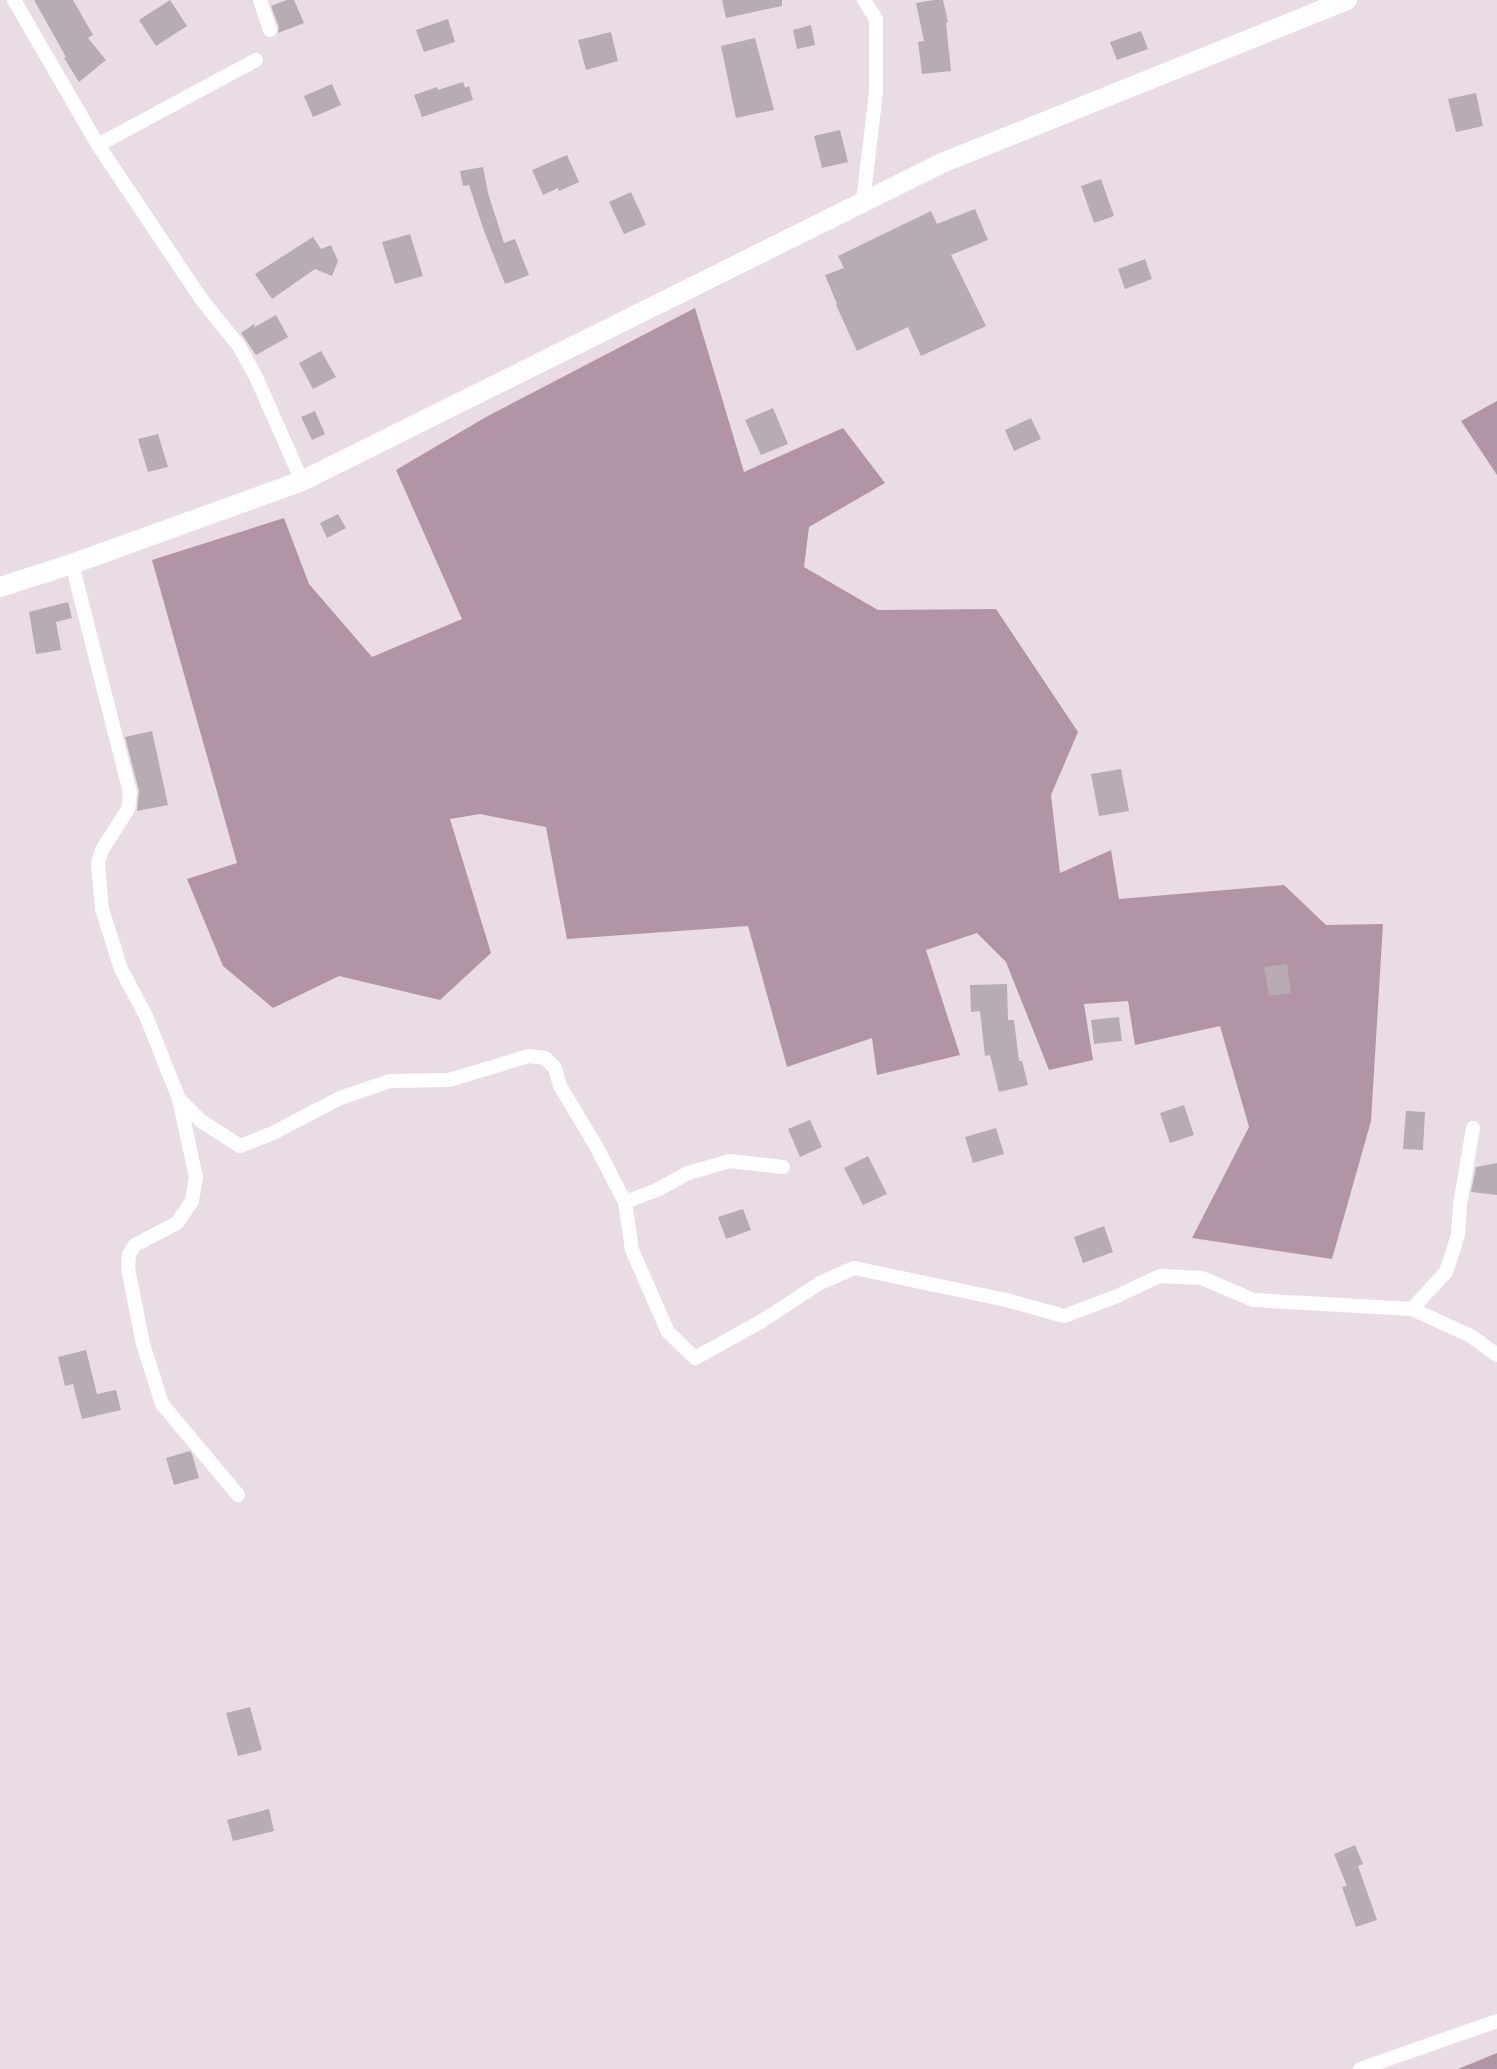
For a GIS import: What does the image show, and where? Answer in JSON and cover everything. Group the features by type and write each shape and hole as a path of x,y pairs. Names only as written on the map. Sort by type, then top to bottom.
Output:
{"main road":[{"path":"0,587 72,564 302,482 942,163 1347,0"}],"street":[{"path":"14,0 98,145 202,300 239,345 256,377 302,482"},
{"path":"260,0 270,30"},
{"path":"863,202 876,92 876,19 864,0"},
{"path":"98,145 256,60"},
{"path":"72,564 130,793 128,809 102,850 98,863 102,909 121,969 146,1016 179,1099 196,1177 192,1200 177,1223 135,1245 129,1254 128,1268 143,1344 162,1404 238,1495"},
{"path":"179,1099 201,1121 240,1146 273,1133 340,1098 390,1080 449,1080 529,1056 545,1058 555,1068 560,1086 596,1146 625,1202 632,1251 668,1332 695,1358 762,1321 820,1283 854,1268 972,1292 1064,1316 1115,1297 1160,1276 1202,1278 1252,1300 1412,1309 1471,1336 1497,1355"},
{"path":"1412,1309 1446,1272 1458,1235 1460,1205 1473,1128"},
{"path":"625,1202 657,1190 688,1173 730,1161 783,1167"},
{"path":"1360,2069 1497,2021"}],"shaded area":[{"path":"695,308 744,472 843,428 885,483 809,527 804,567 878,610 996,609 1078,732 1051,795 1060,873 1111,850 1119,899 1284,885 1326,925 1383,924 1371,1121 1332,1259 1192,1238 1249,1127 1220,1026 1135,1045 1128,1001 1084,1004 1093,1060 1049,1070 1006,962 977,933 926,950 960,1055 877,1075 872,1038 787,1067 748,926 567,939 546,827 480,814 450,819 491,953 440,1000 339,976 273,1008 223,966 187,879 237,863 152,560 284,518 309,584 372,657 462,619 396,470 486,417"},
{"path":"1497,401 1497,475 1461,421"},
{"path":"1497,2053 1497,2069 1458,2069"}],"building":[{"path":"34,0 73,0 93,35 88,38 106,60 79,82"},
{"path":"170,0 187,26 156,46 139,20"},
{"path":"294,0 304,23 278,33 279,27 271,6"},
{"path":"722,0 782,0 782,6 726,18"},
{"path":"943,0 948,22 946,23 951,71 922,74 918,42 924,41 916,3"},
{"path":"448,19 455,42 424,52 416,30"},
{"path":"811,25 815,45 797,49 793,30"},
{"path":"1141,31 1148,49 1117,60 1110,42"},
{"path":"611,32 618,61 586,70 578,40"},
{"path":"755,38 774,110 736,118 721,46"},
{"path":"463,82 465,88 469,86 473,100 422,117 414,95 437,87 438,90"},
{"path":"332,84 341,105 313,117 304,96"},
{"path":"1476,93 1483,126 1456,132 1448,99"},
{"path":"840,130 848,162 822,168 814,136"},
{"path":"567,155 579,182 543,195 532,170"},
{"path":"483,167 488,193 504,243 515,239 529,275 505,284 469,185 463,186 460,171"},
{"path":"1101,179 1114,216 1094,223 1081,186"},
{"path":"631,192 646,225 624,234 609,202"},
{"path":"975,209 988,240 951,255 986,326 921,356 908,327 857,351 825,275 844,268 838,256 931,211 937,224"},
{"path":"410,234 423,276 395,284 382,242"},
{"path":"313,237 321,249 331,245 338,261 332,276 315,269 272,299 255,274"},
{"path":"1145,259 1152,279 1125,289 1118,269"},
{"path":"276,315 288,337 256,355 241,333 254,324 255,327"},
{"path":"321,351 336,377 313,389 299,363"},
{"path":"773,408 788,444 761,455 745,420"},
{"path":"315,411 325,434 312,440 301,417"},
{"path":"1031,418 1041,439 1014,451 1005,430"},
{"path":"158,434 168,467 148,472 138,439"},
{"path":"338,514 346,528 327,538 320,523"},
{"path":"68,602 72,618 56,622 61,650 36,654 29,612"},
{"path":"152,731 168,805 137,811 139,791 125,737"},
{"path":"1121,769 1129,811 1099,816 1091,774"},
{"path":"1287,964 1291,993 1269,996 1264,967"},
{"path":"1007,984 1008,1020 1014,1020 1019,1061 1022,1061 1028,1085 999,1092 990,1055 985,1056 980,1011 971,1012 970,985"},
{"path":"1119,1017 1122,1041 1094,1044 1091,1020"},
{"path":"1184,1105 1194,1135 1170,1143 1160,1113"},
{"path":"1406,1111 1425,1112 1423,1150 1403,1149"},
{"path":"810,1120 822,1147 800,1157 788,1129"},
{"path":"996,1128 1004,1154 973,1163 965,1137"},
{"path":"868,1156 887,1194 863,1205 844,1168"},
{"path":"1497,1163 1497,1195 1471,1192 1476,1167"},
{"path":"743,1209 751,1230 726,1239 718,1217"},
{"path":"1104,1226 1113,1252 1083,1263 1074,1237"},
{"path":"86,1350 97,1394 116,1390 121,1410 82,1419 73,1384 65,1386 58,1357"},
{"path":"190,1451 199,1478 174,1485 166,1458"},
{"path":"250,1707 262,1750 238,1756 226,1713"},
{"path":"269,1809 274,1831 233,1841 227,1820"},
{"path":"1355,1845 1363,1864 1358,1866 1377,1920 1356,1927 1342,1887 1347,1886 1334,1854"}]}
